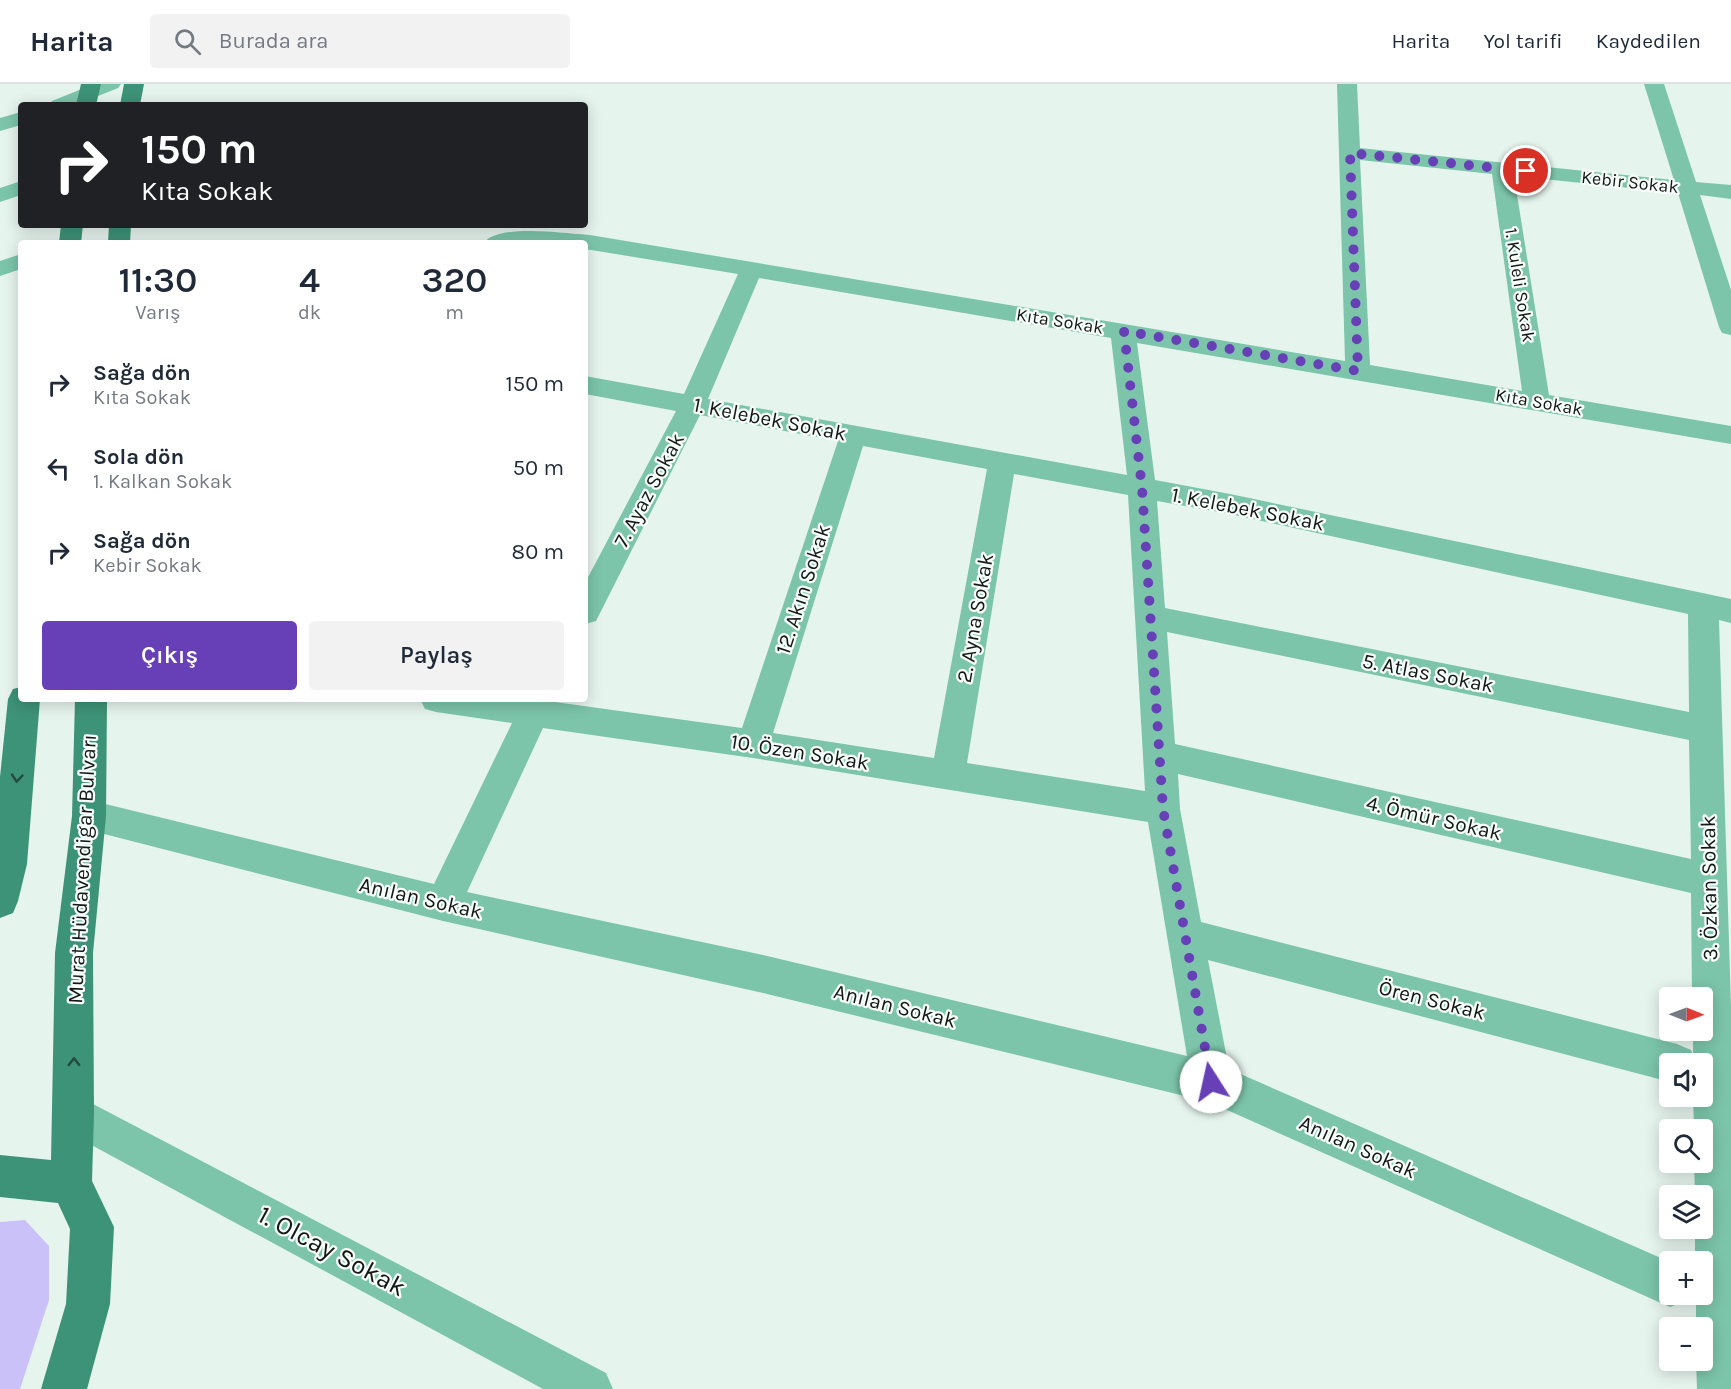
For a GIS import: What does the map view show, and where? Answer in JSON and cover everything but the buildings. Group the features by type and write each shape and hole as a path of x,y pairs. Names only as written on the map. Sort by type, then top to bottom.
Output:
{"main road":[{"path":"131,102 134,84"},
{"path":"0,901 9,864 10,738 23,702"},
{"name":"Murat Hüdavendigar Bulvarı","path":"71,1183 74,1114 74,952 89,816 91,702"},
{"path":"0,1176 71,1183 92,1227 88,1304 64,1389"}],"street":[{"path":"68,102 111,84"},
{"path":"1347,84 1358,371"},
{"path":"1653,84 1731,327"},
{"path":"0,125 18,119"},
{"name":"Kebir Sokak","path":"1350,153 1731,192"},
{"name":"1. Kuleli Sokak","path":"1502,169 1537,402"},
{"path":"0,195 18,189"},
{"name":"Kıta Sokak","path":"502,240 506,238 548,240"},
{"name":"Kıta Sokak","path":"588,242 1731,435"},
{"path":"0,269 18,262"},
{"name":"7. Ayaz Sokak","path":"588,606 693,404 752,268"},
{"path":"1124,331 1142,488 1163,809 1211,1082"},
{"name":"1. Kelebek Sokak","path":"588,386 1142,488 1717,607"},
{"name":"12. Akın Sokak","path":"753,744 853,435"},
{"name":"2. Ayna Sokak","path":"948,775 1002,462"},
{"name":"3. Özkan Sokak","path":"1704,1053 1722,1009 1709,880 1719,828 1706,729 1717,607"},
{"name":"5. Atlas Sokak","path":"1151,617 1706,729"},
{"name":"10. Özen Sokak","path":"479,702 536,706 753,744 1163,809"},
{"path":"443,904 536,706"},
{"name":"4. Ömür Sokak","path":"1160,755 1709,880"},
{"name":"Anılan Sokak","path":"89,816 443,904 763,974 1211,1082 1659,1280"},
{"name":"Ören Sokak","path":"1186,936 1659,1059"},
{"name":"3. Özkan Sokak","path":"1700,1107 1710,1251"},
{"name":"1. Olcay Sokak","path":"74,1114 590,1389"},
{"name":"3. Özkan Sokak","path":"1713,1305 1720,1389"}],"shaded area":[{"path":"25,1220 49,1246 49,1300 20,1389 0,1389 0,1222"}],"route":[{"path":"1211,1082 1163,809 1142,488 1124,331 1358,371 1350,153 1526,171"}]}
